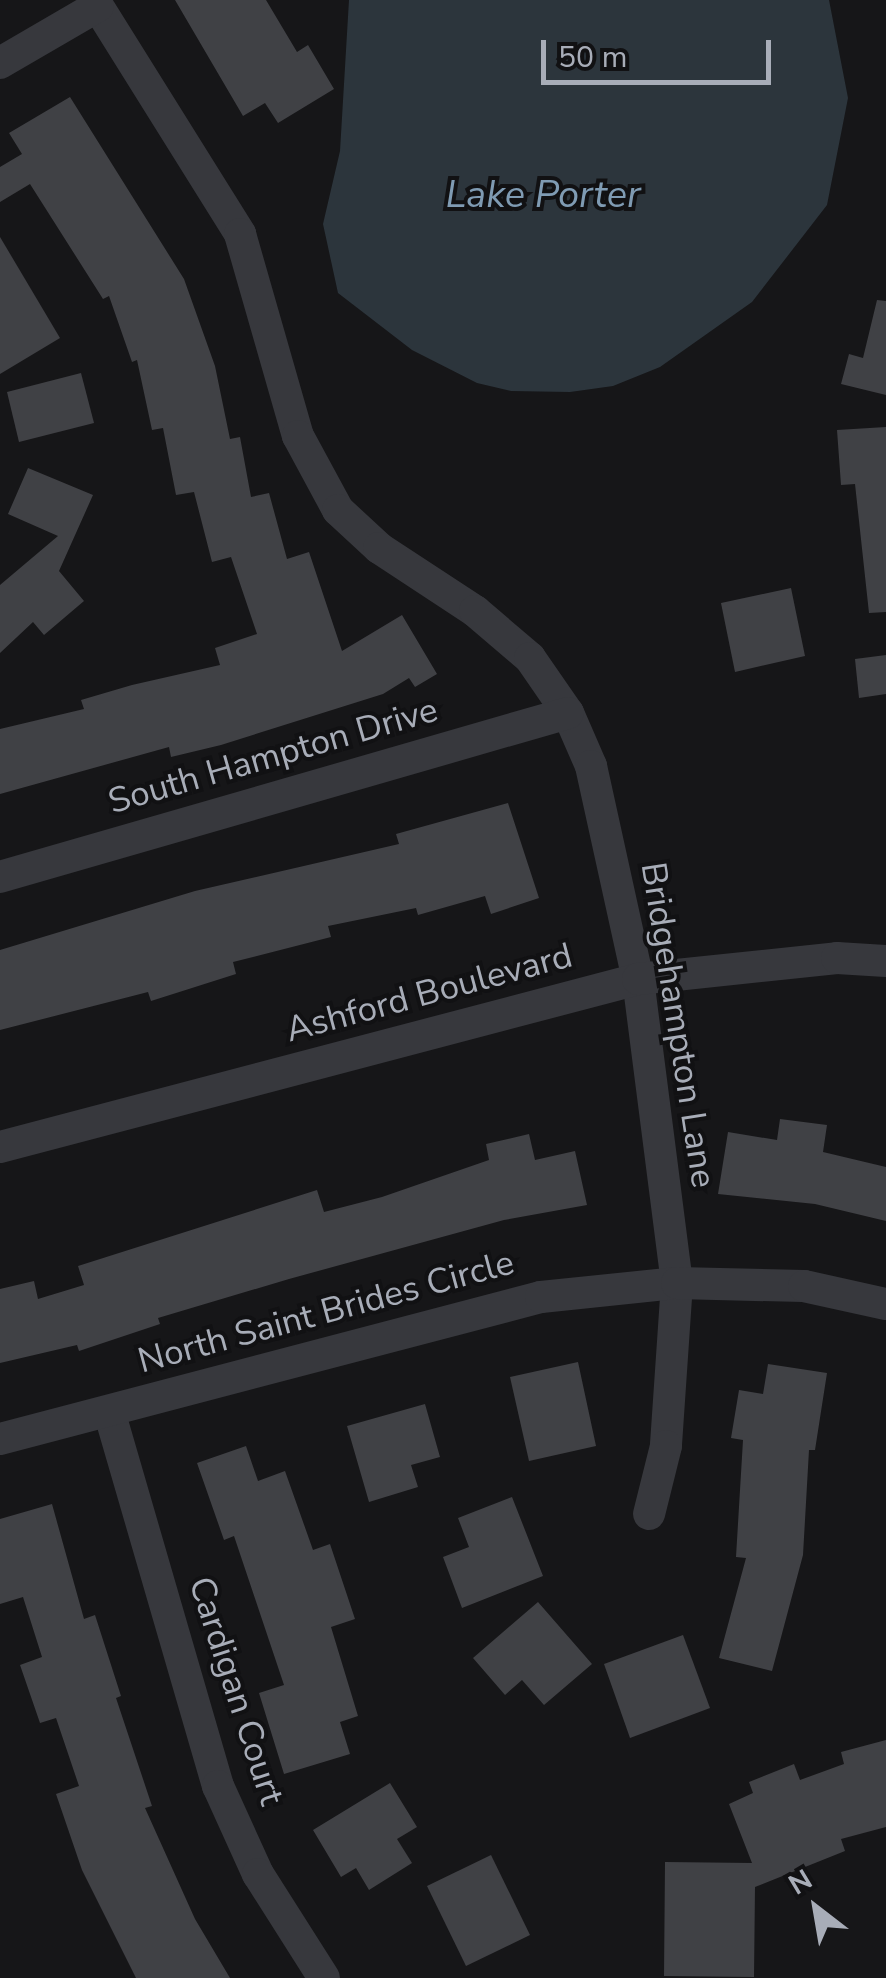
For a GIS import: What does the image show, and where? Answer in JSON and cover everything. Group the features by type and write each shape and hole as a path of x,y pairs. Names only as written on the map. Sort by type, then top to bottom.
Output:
{"street":[{"path":"0,63 96,3"},
{"name":"Bridgehampton Lane","path":"96,3 240,234 298,436 338,510 379,548 476,612 530,658 568,713 591,766 638,979 676,1283 666,1446 649,1514"},
{"name":"South Hampton Drive","path":"0,877 568,713"},
{"name":"Ashford Boulevard","path":"0,1148 638,979 837,958 886,961"},
{"name":"North Saint Brides Circle","path":"0,1439 541,1297 676,1283 804,1286 886,1304"},
{"name":"Cardigan Court","path":"109,1411 218,1786 258,1874 324,1978"}],"water":[{"name":"Lake Porter","path":"349,0 829,0 848,98 827,205 752,302 660,367 613,386 570,392 511,391 477,383 412,350 338,293 323,224 340,151"}],"building":[{"path":"175,0 266,0 297,52 308,45 334,89 278,123 265,103 243,116"},
{"path":"70,97 184,279 215,366 230,439 240,437 251,497 269,493 287,559 309,552 342,651 402,615 437,674 415,687 409,678 383,694 221,745 171,757 169,747 0,794 0,729 84,709 81,700 132,685 220,665 215,648 257,634 231,557 212,562 194,492 176,495 163,428 152,430 137,360 132,362 109,296 103,299 30,184 0,202 0,167 22,154 9,133"},
{"path":"0,237 60,338 0,374"},
{"path":"877,300 886,301 886,395 841,384 849,354 863,358"},
{"path":"81,373 94,423 19,442 7,392"},
{"path":"886,427 886,612 869,613 855,484 841,485 837,430"},
{"path":"28,468 93,495 59,571 84,601 44,635 33,622 0,653 0,585 58,536 8,514"},
{"path":"791,588 805,656 735,672 721,603"},
{"path":"886,655 886,694 859,698 855,659"},
{"path":"508,803 539,898 491,914 485,896 418,915 416,908 328,926 331,937 233,962 236,974 151,1001 148,992 0,1030 0,950 195,891 399,844 396,834"},
{"path":"780,1119 827,1125 823,1152 886,1167 886,1221 815,1204 718,1194 728,1132 777,1140"},
{"path":"529,1134 535,1160 575,1151 587,1205 504,1220 289,1279 158,1318 160,1324 79,1351 77,1345 0,1363 0,1289 34,1281 38,1299 84,1285 78,1266 317,1190 324,1212 382,1197 489,1160 486,1144"},
{"path":"578,1362 596,1446 529,1461 510,1377"},
{"path":"768,1364 827,1373 815,1450 809,1450 803,1555 772,1671 719,1658 746,1558 736,1557 743,1440 731,1438 739,1390 763,1394"},
{"path":"425,1404 440,1457 411,1465 418,1487 369,1502 347,1426"},
{"path":"246,1446 258,1481 285,1471 313,1550 330,1544 355,1619 331,1627 358,1716 340,1722 350,1754 284,1774 259,1693 284,1685 234,1536 224,1540 197,1463"},
{"path":"512,1497 543,1576 462,1608 443,1557 469,1547 458,1518"},
{"path":"52,1504 84,1619 95,1615 121,1696 116,1698 152,1806 145,1808 195,1919 230,1978 136,1978 82,1870 56,1794 79,1786 56,1718 40,1723 20,1665 42,1657 23,1597 0,1604 0,1519"},
{"path":"538,1602 592,1664 544,1705 522,1680 505,1695 473,1658"},
{"path":"683,1635 710,1708 630,1738 604,1664"},
{"path":"886,1740 886,1827 841,1839 845,1851 755,1887 754,1977 664,1976 665,1862 752,1863 729,1804 753,1793 749,1782 794,1764 800,1780 844,1764 841,1752"},
{"path":"390,1783 417,1827 397,1839 412,1863 369,1890 356,1868 341,1877 313,1830"},
{"path":"491,1855 530,1935 466,1966 427,1886"}]}
